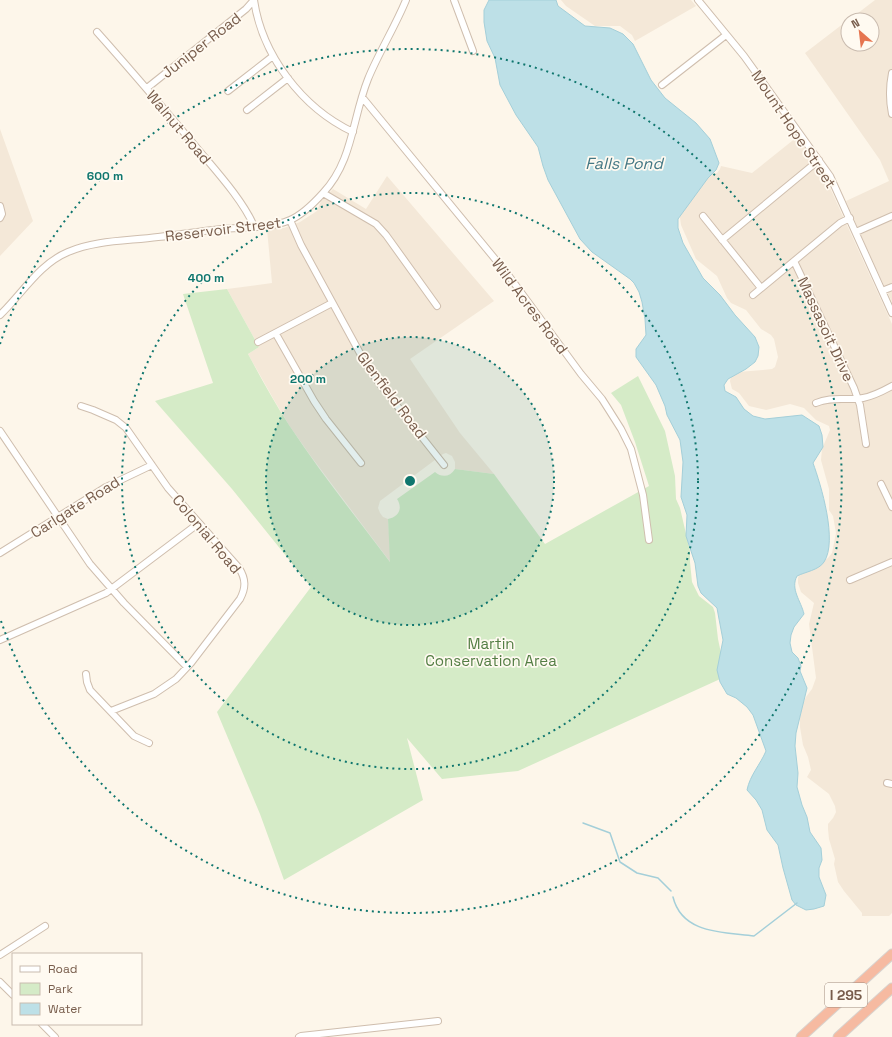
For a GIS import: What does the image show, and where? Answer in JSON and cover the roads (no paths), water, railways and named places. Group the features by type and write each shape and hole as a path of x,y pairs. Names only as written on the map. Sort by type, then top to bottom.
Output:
{"highway":[{"name":"I 295","path":"801,1037 892,954"},
{"name":"I 295","path":"838,1037 892,988"}],"street":[{"path":"254,0 259,23 273,56 288,78 308,100 323,113 340,126 353,132"},
{"name":"Juniper Road","path":"147,88 246,9 254,0"},
{"name":"Reservoir Street","path":"0,315 46,266 60,256 76,249 95,244 272,224 290,220 306,209 323,193 343,164 350,145 362,97 376,60 406,0"},
{"path":"454,0 473,51"},
{"name":"Mount Hope Street","path":"698,0 744,56 830,176 892,313"},
{"name":"Walnut Road","path":"97,32 147,88 244,207 254,226"},
{"path":"662,85 726,35"},
{"path":"228,91 273,56"},
{"path":"892,73 889,87 889,102 892,114"},
{"path":"247,110 288,78"},
{"name":"Wild Acres Road","path":"362,97 509,276 581,374 602,399 631,449 643,495 649,540"},
{"path":"722,240 819,160"},
{"path":"323,193 376,224 391,241 437,306"},
{"path":"0,206 2,214 0,218"},
{"path":"704,216 762,288"},
{"path":"856,232 892,216"},
{"path":"754,295 840,224 850,218"},
{"name":"Glenfield Road","path":"290,220 301,245 368,366 383,388 444,465"},
{"name":"Massasoit Drive","path":"794,261 858,398 866,444"},
{"path":"882,291 892,287"},
{"path":"258,342 276,334 332,303"},
{"path":"276,334 314,401 326,419 362,463"},
{"path":"816,403 830,399 858,398 878,393 892,386"},
{"name":"Colonial Road","path":"81,406 116,420 126,428 168,488 239,568 245,585 240,599 187,668 176,679 159,692 111,711"},
{"path":"0,431 85,559 111,589 187,668"},
{"name":"Carlgate Road","path":"0,553 106,487 152,465"},
{"path":"881,484 892,507"},
{"path":"0,640 54,617 111,589 150,558 199,523"},
{"path":"850,580 892,562"},
{"path":"86,674 90,690 134,736 149,743"},
{"path":"0,955 45,926"},
{"path":"0,982 12,994"},
{"path":"299,1037 438,1021"},
{"path":"43,1025 55,1037"}],"water":[{"name":"Falls Pond","path":"489,0 556,0 558,6 585,26 610,28 623,34 633,44 651,80 665,98 696,123 710,139 719,163 716,170 708,178 678,219 678,228 683,243 703,278 720,295 735,315 755,337 759,347 758,356 755,362 728,379 724,385 725,391 736,397 744,409 753,416 765,419 802,415 819,426 822,435 823,447 813,463 827,513 829,527 828,553 822,565 797,576 795,581 795,590 804,614 794,627 790,643 792,652 798,658 801,666 800,671 807,688 796,733 795,746 798,773 797,787 807,817 810,832 821,848 822,860 819,868 819,877 826,895 824,906 806,910 796,905 792,900 778,845 767,830 762,810 747,790 750,780 766,751 753,715 747,707 736,698 727,694 720,682 717,670 723,640 717,608 701,593 698,586 695,563 686,536 687,515 681,497 683,462 680,440 667,415 665,406 656,385 636,357 636,349 646,335 645,319 639,292 630,279 592,252 580,239 548,180 538,147 516,115 500,85 495,58 487,41 484,22 484,10"}],"waterway":[{"path":"583,823 610,833 620,862 637,873 658,878 671,891"},
{"path":"673,897 678,909 685,918 694,925 717,932 754,936 797,903"}],"park label":[{"name":"Martin Conservation Area","path":"491,652"}]}
